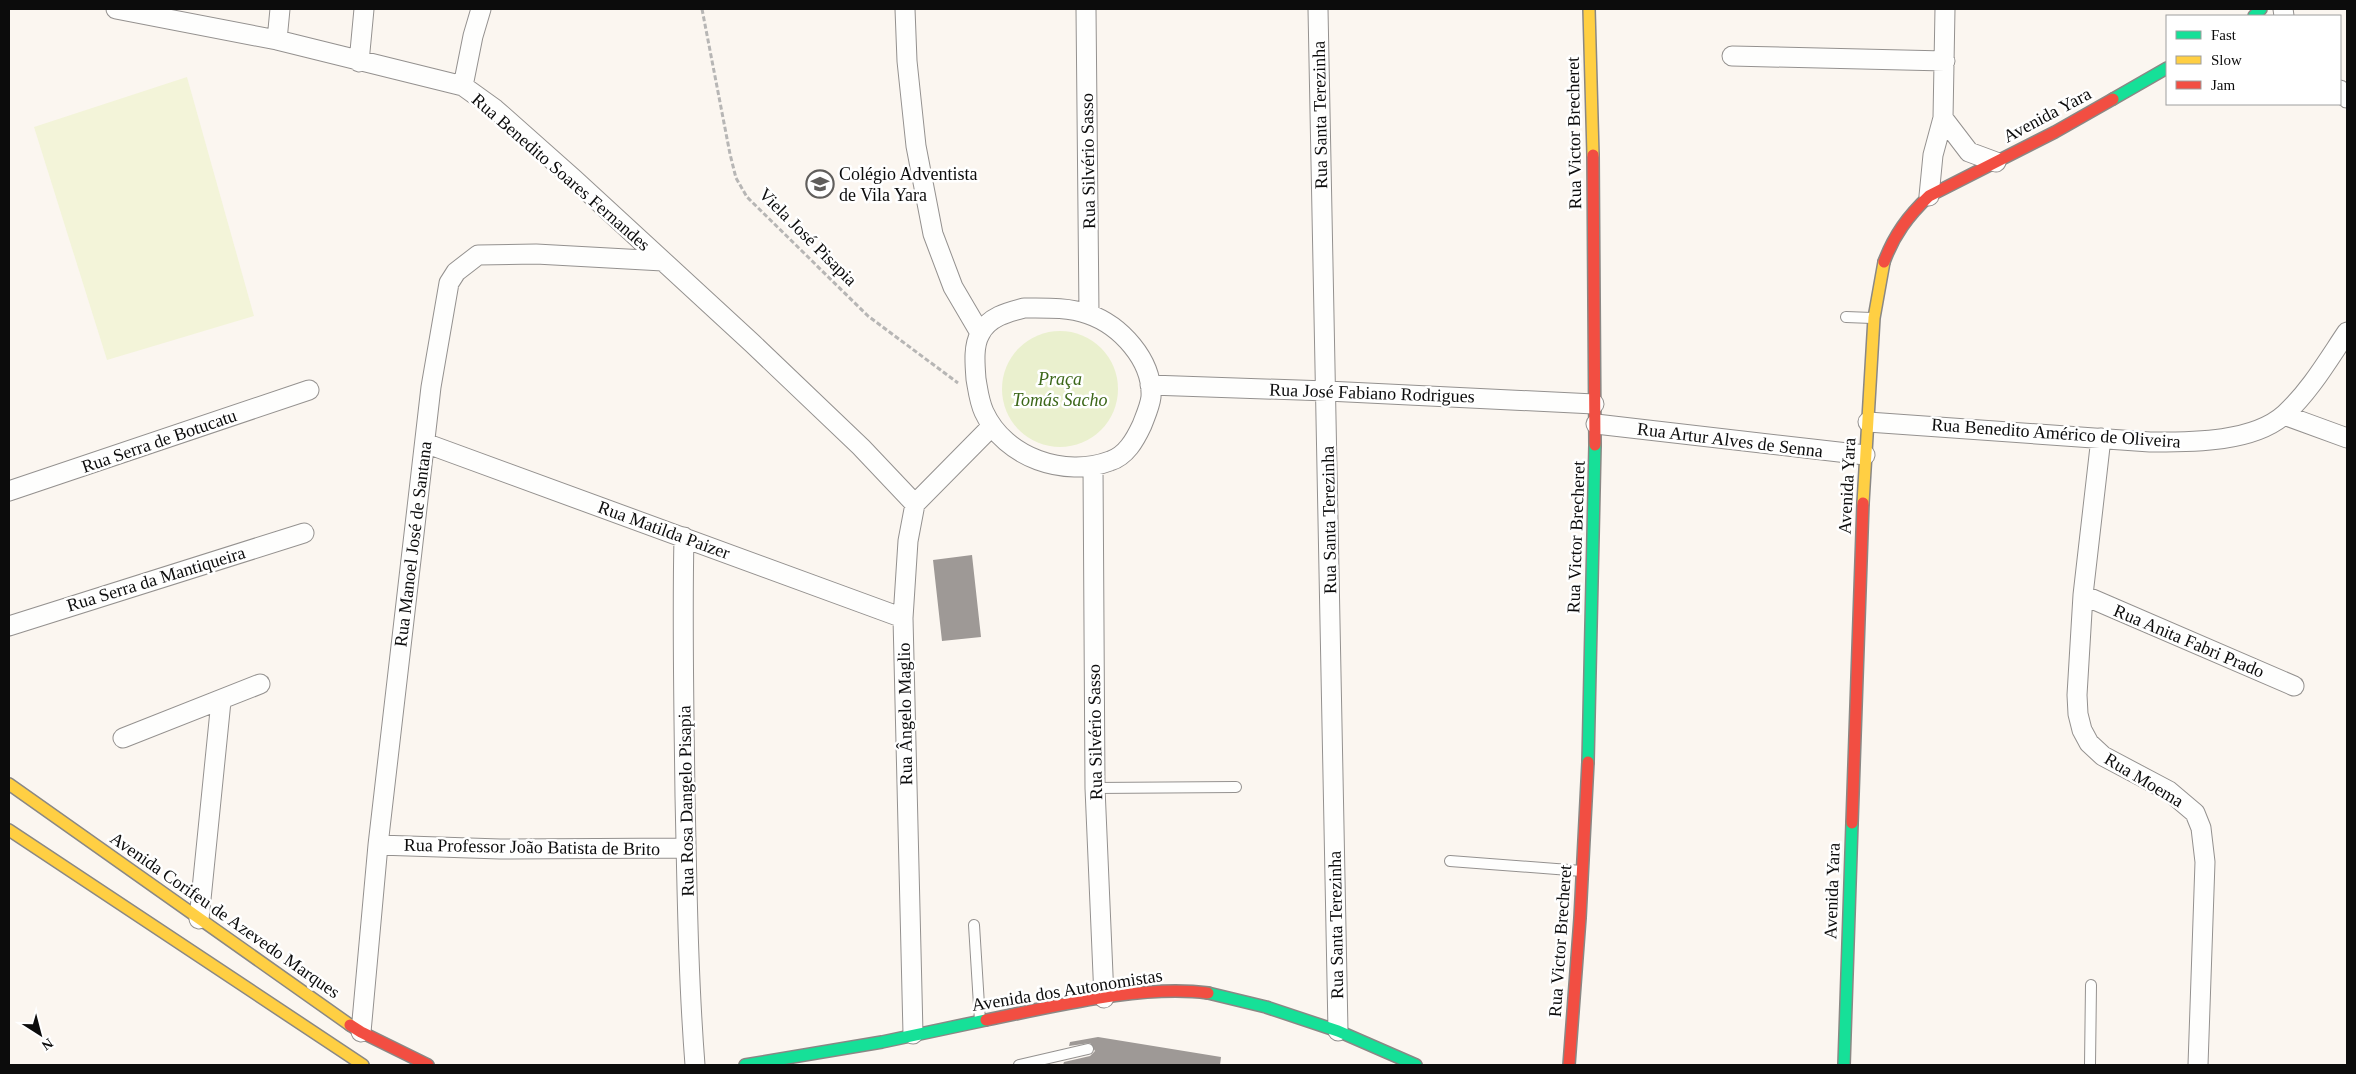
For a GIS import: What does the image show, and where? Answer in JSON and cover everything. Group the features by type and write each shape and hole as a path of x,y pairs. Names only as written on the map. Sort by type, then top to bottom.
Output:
{"street":[{"name":"Rua Benedito Soares Fernandes","path":"116,9 277,40 359,62 463,86 494,109 663,261 861,447 915,504"},
{"path":"277,40 280,9"},
{"path":"359,62 364,9"},
{"path":"463,86 473,36 481,9"},
{"path":"905,9 907,61 916,146 933,234 953,287 980,333"},
{"name":"Rua Silvério Sasso","path":"1086,9 1089,314"},
{"name":"Rua Santa Terezinha","path":"1318,9 1327,391 1338,1031"},
{"name":"Rua Victor Brecheret","path":"1569,1065 1583,871 1596,424 1594,404 1589,9"},
{"path":"1929,196 1933,156 1943,118 1945,9"},
{"path":"1732,56 1945,61"},
{"name":"Avenida Yara","path":"1844,1065 1865,455 1874,318 1882,268 1898,230 1914,210 1929,196 2055,132 2166,69"},
{"path":"1943,118 1969,152 1996,162"},
{"name":"Rua Manoel José de Santana","path":"365,1034 378,844 431,388 449,283 456,272 478,255 536,254 663,261"},
{"path":"1024,308 1052,308 1089,314 1116,329 1135,350 1145,369 1150,385 1148,408 1134,441 1114,460 1093,467 1074,469 1038,461 1017,449 992,426 979,398 976,350 980,333 992,320 1004,313 1024,308"},
{"name":"Rua Benedito Américo de Oliveira","path":"1868,422 2181,442 2229,437 2257,429 2284,415 2300,399 2347,332"},
{"name":"Rua José Fabiano Rodrigues","path":"1150,385 1327,391 1594,404"},
{"name":"Rua Serra de Botucatu","path":"9,491 310,390"},
{"path":"2284,415 2347,438"},
{"name":"Rua Artur Alves de Senna","path":"1596,424 1865,455"},
{"path":"915,504 992,426"},
{"name":"Rua Moema","path":"2100,438 2083,595 2076,694 2082,730 2089,743 2103,756 2169,791 2184,802 2195,813 2201,828 2205,862 2198,1065"},
{"name":"Rua Matilda Paizer","path":"425,443 903,618"},
{"name":"Rua Silvério Sasso","path":"1093,467 1095,788 1104,998"},
{"name":"Rua Ângelo Maglio","path":"913,1034 903,618 908,541 915,504"},
{"name":"Rua Serra da Mantiqueira","path":"9,626 304,533"},
{"name":"Rua Rosa Dangelo Pisapia","path":"684,537 682,610 686,848 691,1014 695,1065"},
{"name":"Rua Anita Fabri Prado","path":"2083,595 2294,686"},
{"path":"123,738 221,701 260,684"},
{"path":"199,918 221,701"},
{"name":"Avenida Corifeu de Azevedo Marques","path":"9,784 365,1034 428,1065"},
{"path":"9,830 363,1065"},
{"name":"Rua Professor João Batista de Brito","path":"378,844 500,850 686,848"},
{"name":"Avenida dos Autonomistas","path":"745,1065 882,1042 913,1034 1104,998 1153,991 1191,991 1266,1007 1338,1031 1416,1065"}],"lane":[{"path":"1846,317 1874,318"},
{"path":"1095,788 1236,787"},
{"path":"1450,860 1583,871"},
{"path":"974,925 980,1021"},
{"path":"2090,1065 2091,986"},
{"path":"365,1034 387,1051 412,1065"},
{"path":"1019,1065 1088,1049"}],"path":[{"name":"Viela José Pisapia","path":"702,9 730,154 736,178 747,197 868,316 934,367 979,398"}],"green space":[{"path":"187,77 254,316 107,360 34,127"},
{"name":"Praça Tomás Sacho","path":"1060,331 1082,336 1101,348 1113,367 1118,389 1113,411 1101,430 1082,442 1060,447 1038,442 1019,430 1007,411 1002,389 1007,367 1019,348 1038,336"}],"building":[{"path":"972,555 981,637 942,641 933,560"},
{"path":"1098,1037 1221,1057 1220,1065 1063,1065 1064,1062 1090,1056 1095,1051 1090,1043 1069,1046 1070,1042"}],"traffic: fast":[{"path":"2255,15 2261,9"},
{"path":"2113,99 2166,69"},
{"path":"1588,762 1595,445"},
{"path":"1844,1065 1852,823"},
{"path":"1208,993 1266,1007 1338,1031 1416,1065"},
{"path":"745,1065 882,1042 986,1020"}],"traffic: slow":[{"path":"1589,9 1593,155"},
{"path":"1863,503 1874,318 1884,262"},
{"path":"9,784 350,1025"},
{"path":"9,830 363,1065"}],"traffic: jam":[{"path":"1884,262 1902,226 1929,196 2055,132 2113,99"},
{"path":"1593,155 1595,445"},
{"path":"1852,823 1863,503"},
{"path":"1569,1065 1580,918 1588,762"},
{"path":"986,1020 1068,1003 1126,994 1182,991 1208,993"},
{"path":"350,1025 428,1065"}],"place":[{"name":"Colégio Adventista de Vila Yara","path":"820,184"}]}
